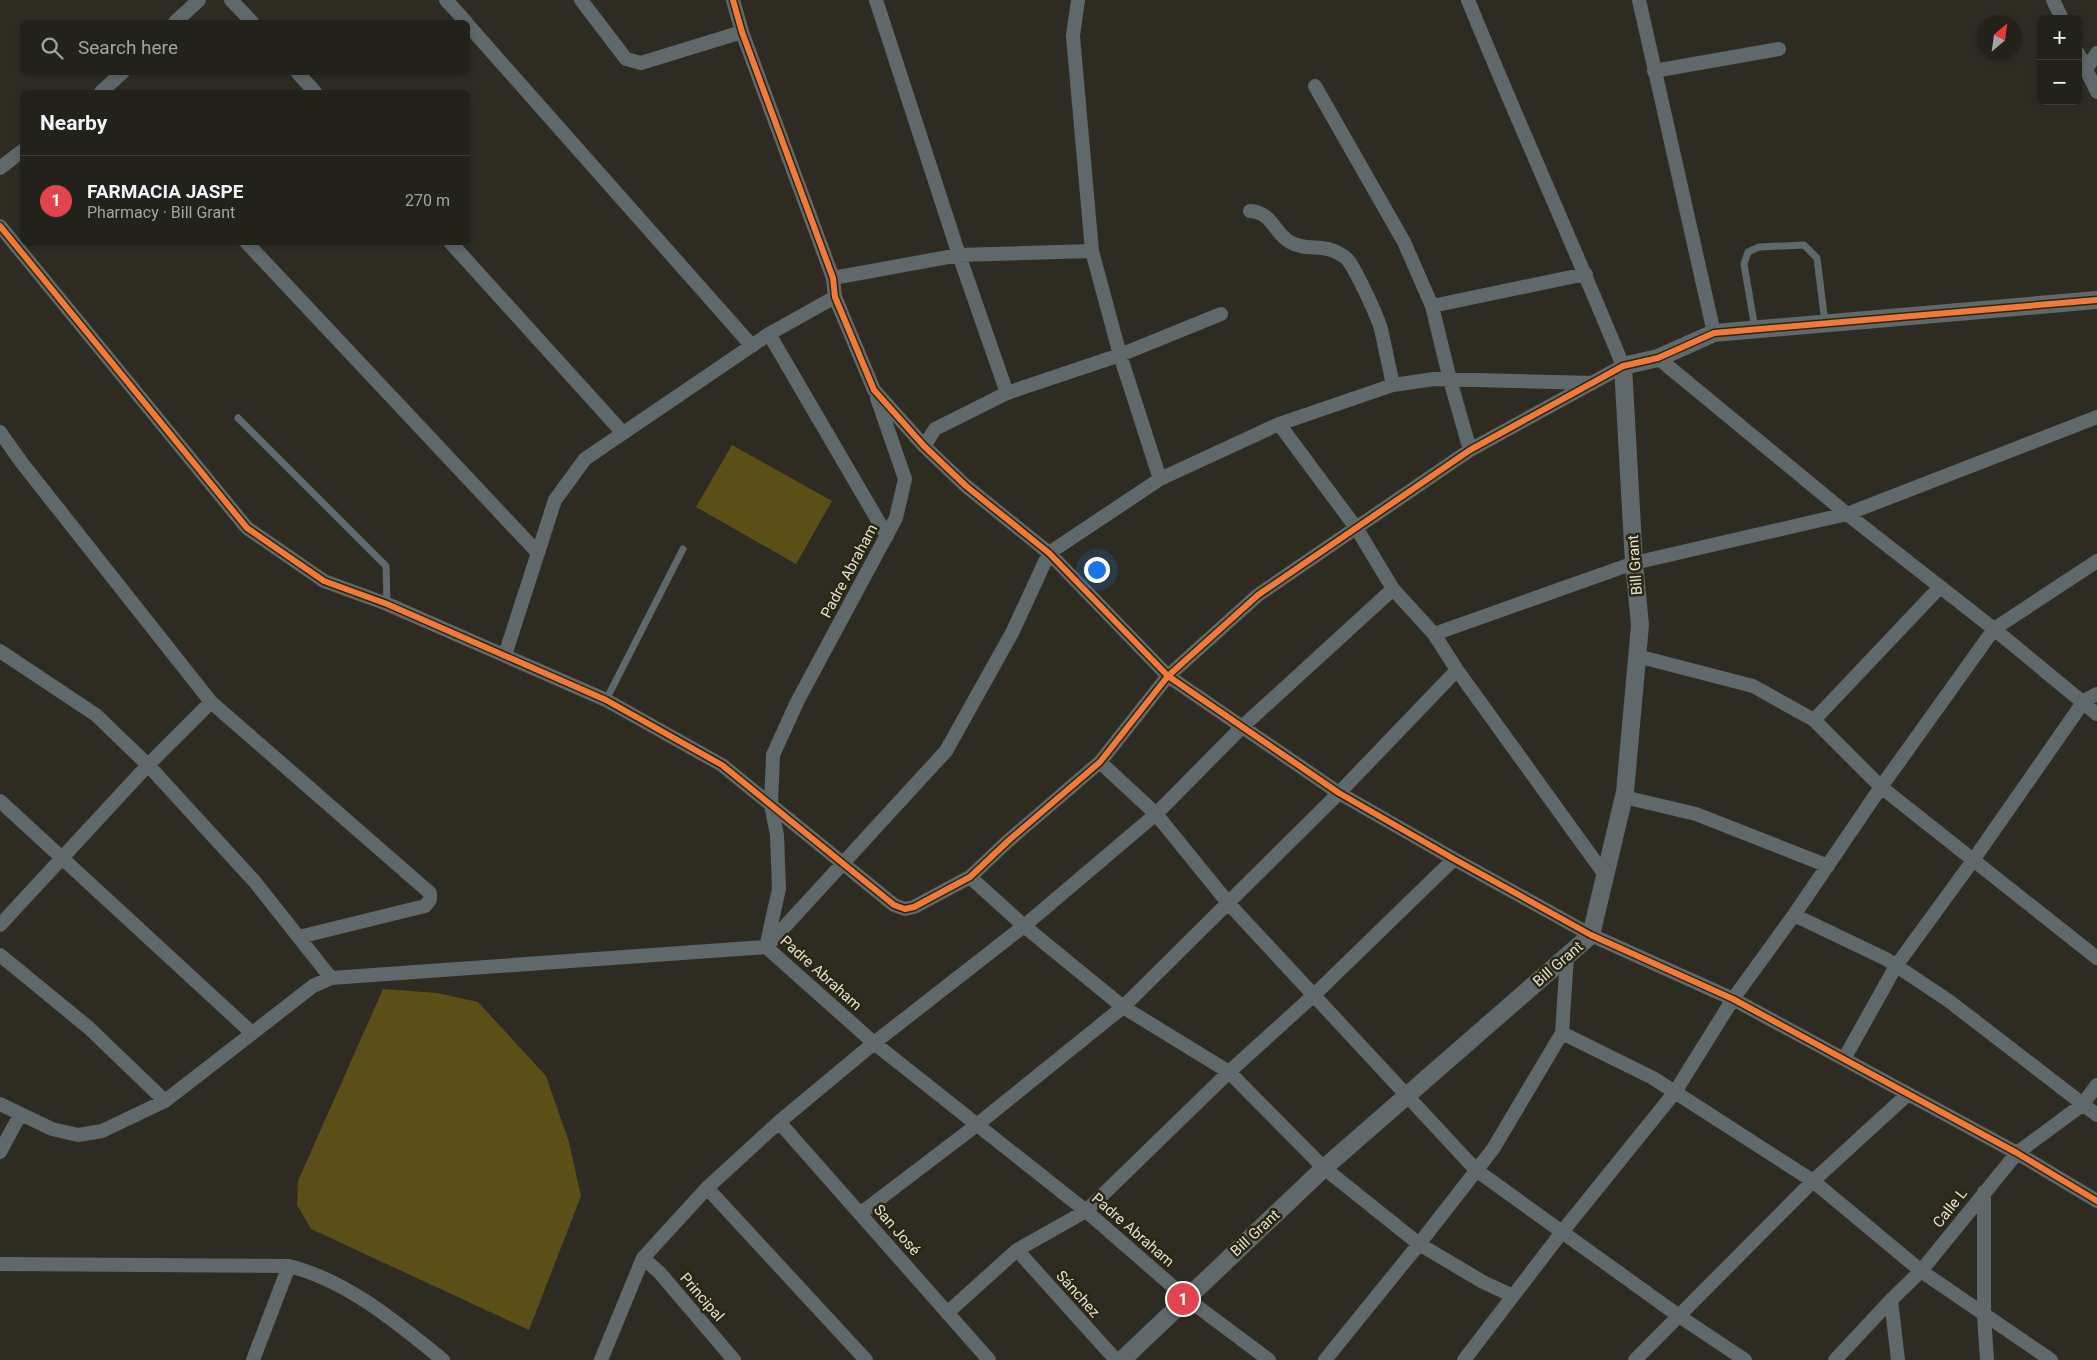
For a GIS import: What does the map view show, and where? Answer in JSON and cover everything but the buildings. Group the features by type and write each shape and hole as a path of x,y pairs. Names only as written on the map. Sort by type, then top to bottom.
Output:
{"street":[{"path":"177,20 199,0"},
{"path":"231,0 250,20"},
{"path":"446,0 463,20"},
{"path":"581,0 626,59 641,63 742,32"},
{"name":"Padre Abraham","path":"733,0 742,32 833,278 835,297 874,390 905,479 896,518 797,702 773,755 771,805 777,835 780,889 766,948 874,1043 1086,1211 1186,1298 1269,1360"},
{"path":"876,0 959,255 1007,393"},
{"path":"1078,0 1073,36 1092,251 1120,354 1160,479"},
{"path":"1468,0 1509,103 1586,274 1623,366"},
{"path":"1638,0 1714,333"},
{"path":"2053,0 2060,15"},
{"path":"470,29 752,346"},
{"path":"1654,71 1779,49"},
{"path":"2086,69 2097,53"},
{"path":"2082,60 2097,92"},
{"path":"105,90 120,75"},
{"path":"300,75 313,90"},
{"path":"1315,86 1404,242 1432,306 1470,450"},
{"path":"0,168 20,153"},
{"path":"1250,210 1258,211 1268,218 1283,238 1292,244 1327,248 1349,261 1380,326 1393,385"},
{"path":"0,226 247,528 324,581 387,604 606,700 722,765 894,905 905,909 914,907 970,877 1008,841 1100,762 1168,676 1258,595 1470,450 1623,366 1658,358 1714,333 2097,300"},
{"path":"249,245 538,553"},
{"path":"453,245 623,433"},
{"path":"833,278 959,255 1092,251"},
{"path":"1432,306 1586,274"},
{"path":"505,655 555,500 585,459 769,334 835,297"},
{"path":"924,446 935,429 1007,393 1120,354 1221,314"},
{"path":"769,334 887,536"},
{"path":"1658,358 1847,514 1994,629 2097,714"},
{"name":"Bill Grant","path":"1122,1360 1324,1168 1592,935 1624,797 1640,625 1634,563 1623,366"},
{"path":"0,1104 52,1129 78,1134 102,1131 165,1101 313,986 331,978 766,948 845,864 946,751 1012,633 1049,553 1160,479 1279,424 1393,385 1434,379 1593,383"},
{"path":"874,390 924,446 966,486 1049,553 1168,676 1339,793 1592,935 1733,999 2016,1153 2097,1201"},
{"path":"1434,634 1634,563 1847,514 2097,417"},
{"path":"1279,424 1357,528 1393,589 1434,634 1457,670 1606,875"},
{"path":"0,432 22,463 211,702 430,893 430,900 425,906 299,937"},
{"path":"1464,1360 1562,1232 1675,1092 1733,999 1994,629 2097,561"},
{"path":"1814,720 1940,587"},
{"path":"604,1358 643,1258 707,1188 779,1122 874,1043 1024,926 1156,814 1242,727 1393,589"},
{"path":"0,651 96,714 148,765 255,882 331,978"},
{"path":"1637,656 1753,686 1814,720 1881,787 2097,958"},
{"path":"861,1213 978,1124 1123,1007 1229,904 1457,670"},
{"path":"1844,1059 1896,966 2084,702 2097,694"},
{"path":"0,925 148,765 211,702"},
{"path":"1100,762 1156,814 1229,904 1476,1170 1679,1316 1745,1360"},
{"path":"1624,797 1696,814 1828,866"},
{"path":"0,801 252,1033"},
{"path":"947,1313 1016,1250 1086,1211 1228,1072 1314,995 1454,859"},
{"path":"970,877 1024,926 1123,1007 1228,1072 1324,1168 1419,1244 1483,1282 1513,1296"},
{"path":"1794,915 1886,959 1949,1001 2097,1115"},
{"path":"0,955 89,1028 165,1101"},
{"path":"1325,1360 1419,1244 1493,1148 1562,1033 1567,956"},
{"path":"1562,1033 1653,1078 1813,1181 1921,1271 2052,1360"},
{"name":"Calle L","path":"1835,1360 1921,1271 2016,1153 2082,1105 2097,1085"},
{"path":"1634,1360 1813,1181 1908,1094"},
{"path":"0,1152 20,1115"},
{"name":"San José","path":"779,1122 989,1360"},
{"path":"707,1188 866,1360"},
{"path":"1984,1192 1984,1315 1987,1360"},
{"name":"Sánchez","path":"1016,1250 1116,1360"},
{"name":"Principal","path":"643,1258 659,1272 734,1360"},
{"path":"0,1264 289,1266 302,1269 334,1283 388,1315 442,1360"},
{"path":"253,1360 289,1266"},
{"path":"1891,1300 1898,1360"}],"lane":[{"path":"1755,329 1744,264 1748,252 1759,247 1804,245 1817,258 1825,323"},
{"path":"238,418 386,566 387,604"},
{"path":"606,700 683,549"}],"shaded area":[{"path":"732,445 832,501 796,564 696,507"},
{"path":"383,989 437,993 478,1002 546,1076 569,1142 581,1196 529,1330 311,1229 297,1205 298,1181"}],"cycle path":[{"path":"733,0 742,32 833,278 835,297 874,390 924,446 966,486 1049,553 1168,676 1339,793 1454,859 1591,935 1733,999 2017,1153 2097,1201"},
{"path":"0,226 247,528 324,581 387,604 606,700 722,765 894,905 905,909 914,907 970,877 1008,841 1100,762 1168,676 1258,595 1470,450 1623,366 1658,358 1714,333 2097,300"}],"place":[{"name":"FARMACIA JASPE","path":"1183,1299"}]}
